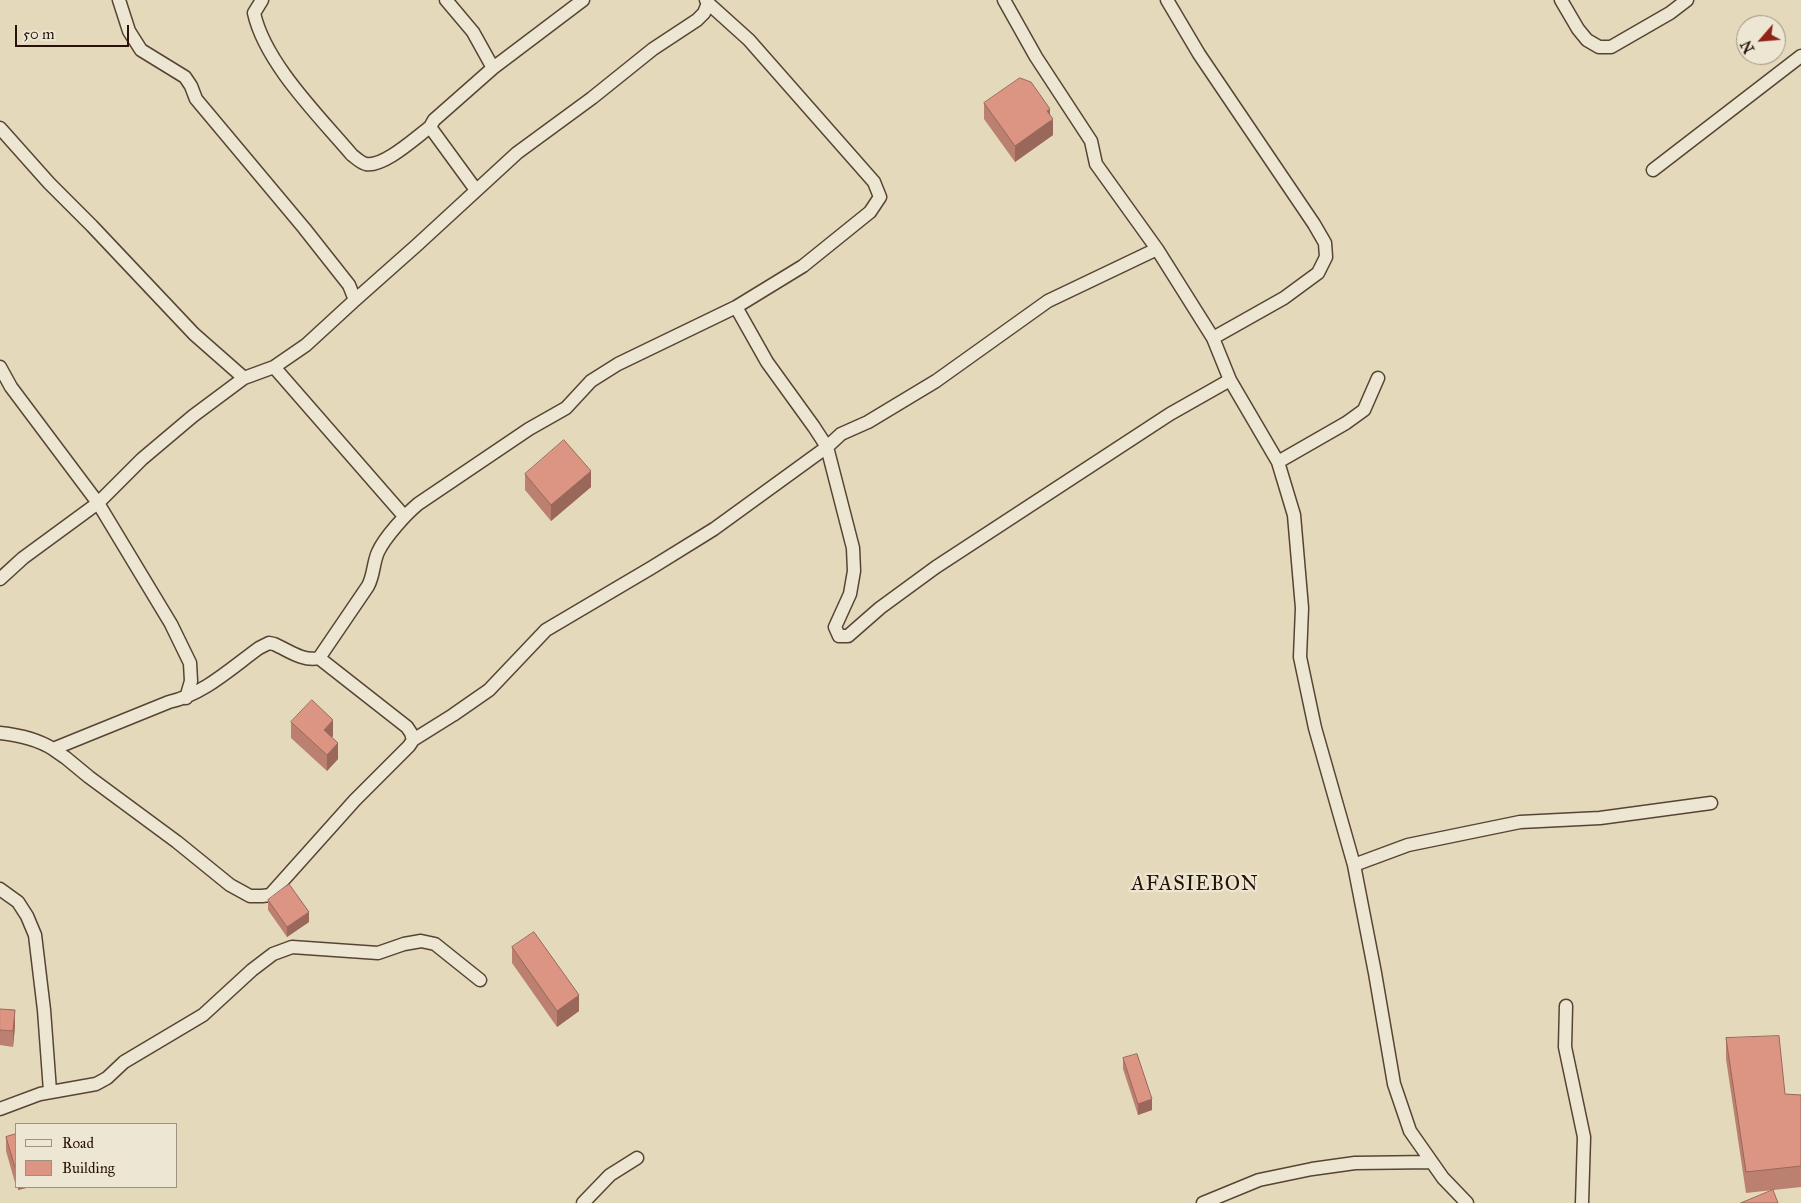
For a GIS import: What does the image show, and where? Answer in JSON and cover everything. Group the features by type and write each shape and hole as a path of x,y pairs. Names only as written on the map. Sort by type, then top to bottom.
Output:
{"street":[{"path":"119,0 129,31 141,50 185,78 191,86 196,99 338,270 349,285 355,300"},
{"path":"262,0 254,13 265,44 291,82 352,155 363,163 373,164 383,161 430,127 434,120 494,68 583,0"},
{"path":"446,0 473,32 494,68"},
{"path":"1004,0 1036,57 1091,141 1096,164 1157,249 1212,338 1230,380 1278,462 1294,515 1302,608 1300,657 1315,728 1354,865 1394,1084 1410,1131 1443,1178 1467,1203"},
{"path":"1167,0 1199,54 1314,224 1324,243 1326,258 1318,273 1284,298 1212,338"},
{"path":"1561,0 1578,29 1587,40 1599,47 1611,46 1670,13 1687,0"},
{"path":"0,579 23,558 98,503 150,453 193,416 244,378 274,367 306,345 517,153 592,98 653,49 697,20 704,13 707,2 749,40 874,182 880,197 870,212 803,266 736,307 618,364 591,381 566,408 529,429 456,477 404,516 378,553 372,578 368,586 318,658 312,660 305,659 274,644 269,644 259,648 200,691 186,698 168,702 53,749"},
{"path":"1653,170 1801,56"},
{"path":"430,127 476,190"},
{"path":"0,128 49,183 188,328 244,378"},
{"path":"0,733 13,734 42,742 66,758 230,884 250,896 270,895 355,800 410,746 413,740 489,690 546,630 714,528 827,447 841,434 868,422 936,381 1048,301 1157,249"},
{"path":"736,307 767,362 827,447 853,548 854,571 850,594 835,628 838,636 844,637 848,636 880,608 936,567 1154,424 1230,380"},
{"path":"0,367 11,387 98,503 171,624 190,663 191,681 186,698"},
{"path":"274,367 404,516"},
{"path":"1278,462 1346,423 1364,410 1378,378"},
{"path":"318,658 406,727 411,733 413,740"},
{"path":"1354,865 1408,845 1520,822 1600,818 1711,803"},
{"path":"0,889 18,902 36,935 50,1092"},
{"path":"0,1109 50,1092 96,1084 107,1078 124,1062 204,1015 252,970 273,954 292,947 378,953 404,944 421,941 435,944 480,980"},
{"path":"1566,1006 1565,1047 1584,1137 1582,1203"},
{"path":"583,1203 610,1176 637,1158"},
{"path":"1203,1203 1259,1180 1312,1169 1355,1163 1432,1162"}],"building":[{"path":"1020,78 1031,82 1050,109 1047,111 1053,119 1015,146 984,103"},
{"path":"564,440 591,471 551,505 525,474"},
{"path":"312,700 333,720 324,730 338,743 327,755 291,722"},
{"path":"289,884 309,912 287,927 268,900"},
{"path":"534,932 579,995 557,1011 512,947"},
{"path":"0,1009 15,1010 13,1031 0,1030"},
{"path":"1779,1036 1785,1094 1801,1095 1801,1166 1746,1172 1726,1038"},
{"path":"1137,1054 1152,1099 1138,1104 1123,1058"},
{"path":"15,1134 15,1168 6,1137"},
{"path":"1773,1190 1778,1203 1741,1203"}],"district":[{"name":"AFASIEBON","path":"1195,885"}]}
